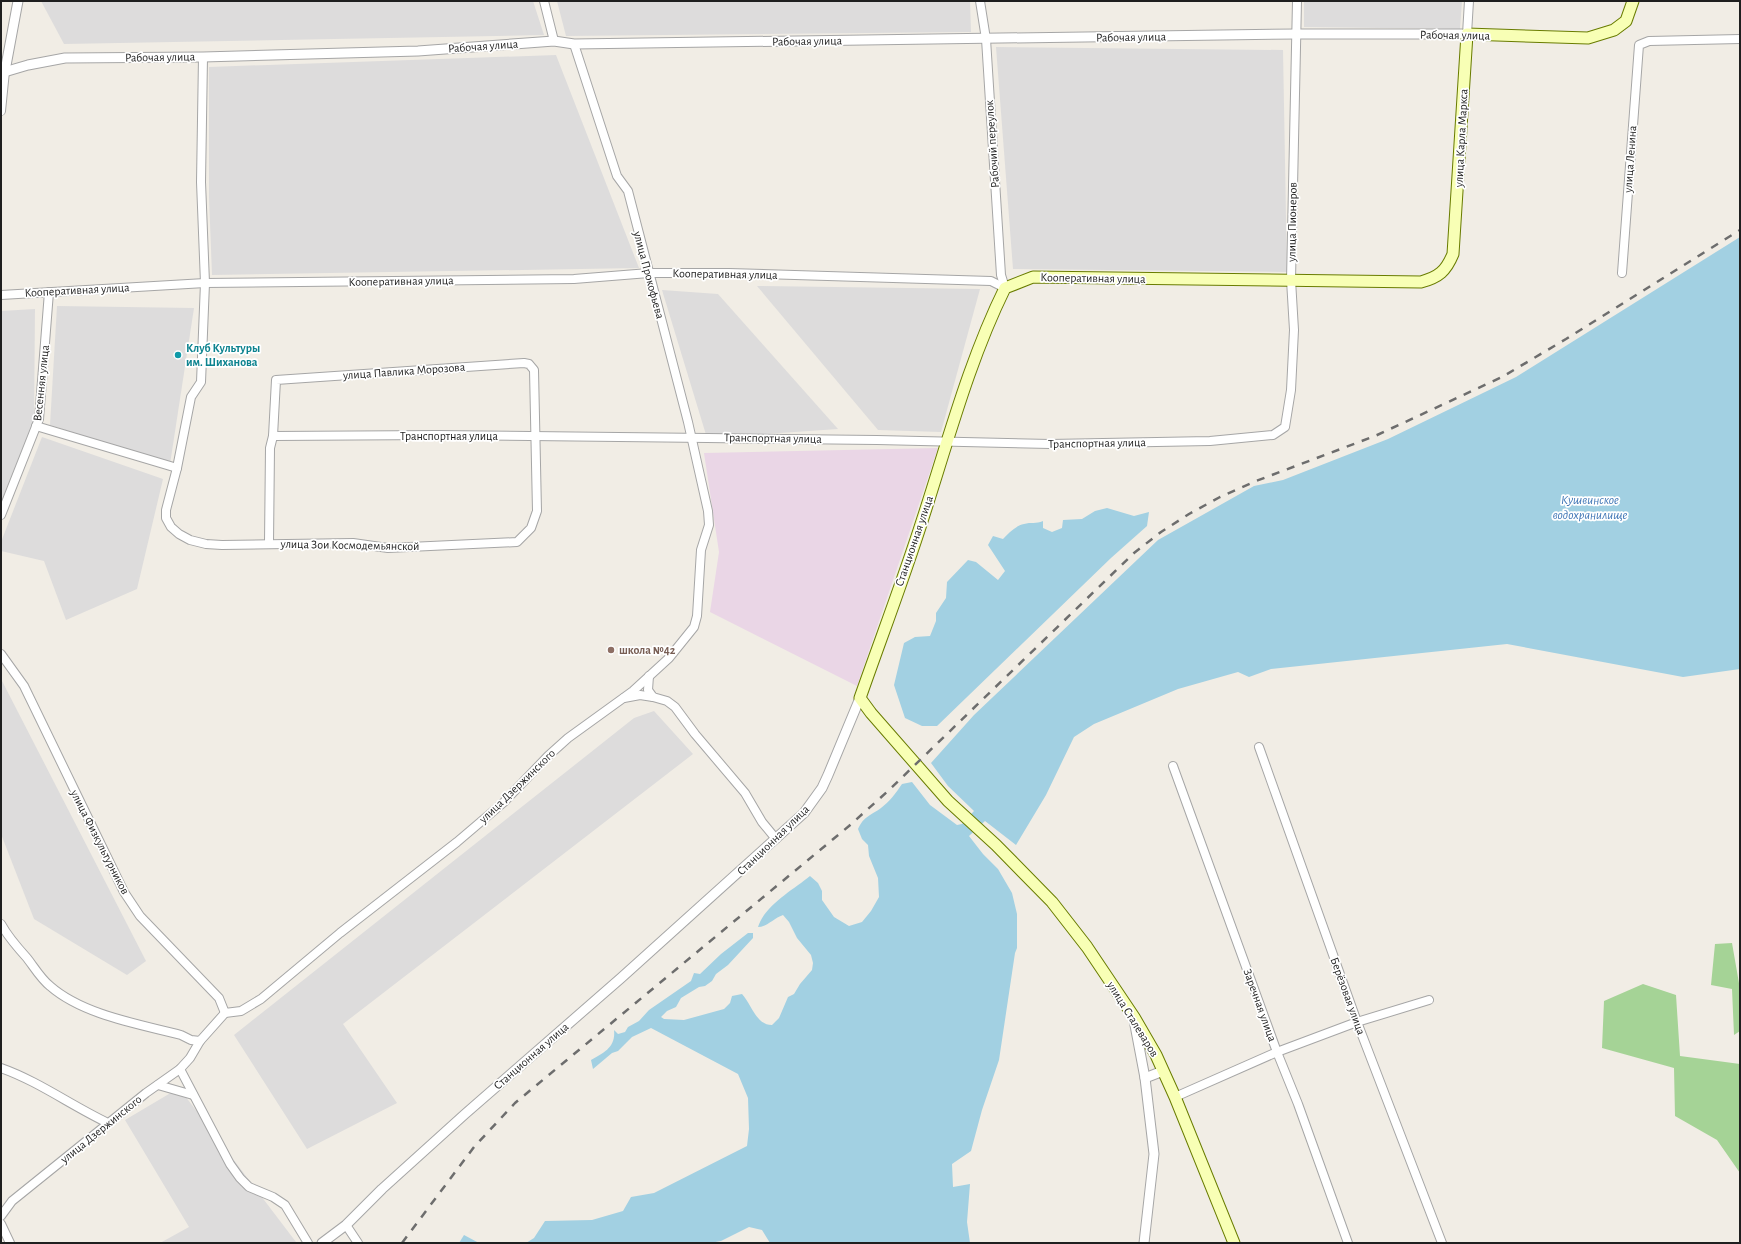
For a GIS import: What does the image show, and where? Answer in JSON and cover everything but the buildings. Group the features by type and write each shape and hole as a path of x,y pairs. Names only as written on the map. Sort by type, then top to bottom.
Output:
{"main road":[{"name":"Рабочая улица","path":"1467,34 1588,38 1614,30 1626,21 1633,1"},
{"name":"улица Карла Маркса","path":"1442,272 1449,263 1453,254 1456,229 1467,34"},
{"name":"Кооперативная улица","path":"1005,288 1033,277 1421,282 1434,279 1442,272"},
{"name":"Станционная улица","path":"860,698 923,519 982,337 1005,288"},
{"name":"улица Сталеваров","path":"860,698 876,719 948,801 996,845 1036,885 1064,916 1134,1017 1152,1048 1175,1097 1234,1243"}],"street":[{"path":"1,111 3,72 18,1"},
{"path":"544,1 554,41"},
{"name":"Рабочий переулок","path":"980,1 986,40 1001,275 1005,288"},
{"name":"улица Пионеров","path":"1273,435 1285,427 1291,390 1294,330 1291,280 1298,1"},
{"name":"улица Карла Маркса","path":"1467,34 1469,1"},
{"name":"Рабочая улица","path":"3,72 28,65 65,58 203,57 418,51 554,41 574,44 986,40 1297,34 1467,34"},
{"name":"улица Ленина","path":"1622,273 1639,45 1649,41 1740,39"},
{"name":"улица Прокофьева","path":"574,44 617,176 628,191 692,438 708,511"},
{"path":"36,426 177,468 191,397 201,382 205,283 201,182 203,57"},
{"name":"Кооперативная улица","path":"1,295 205,283 574,279 649,273 729,273 991,281 1005,288"},
{"name":"Весенняя улица","path":"1,515 39,419 42,398 49,292"},
{"name":"улица Павлика Морозова","path":"273,436 276,380 524,363 532,366"},
{"name":"улица Зои Космодемьянской","path":"177,468 166,510 166,518 175,531 190,540 206,544 353,543 388,548 517,542 531,528 536,511 535,379 532,366"},
{"name":"Транспортная улица","path":"273,436 692,438 1050,444 1203,441 1273,435"},
{"path":"269,543 270,448 273,436"},
{"name":"улица Дзержинского","path":"225,1013 241,1011 261,999 340,933 457,842 504,802 548,756 568,738 623,698 669,658 694,627 697,616 701,550 709,525 708,511"},
{"name":"улица Физкультурников","path":"1,654 24,686 124,892 140,916 219,998 225,1013"},
{"path":"649,676 648,690 653,697"},
{"path":"623,698 640,695 653,697 667,701 675,707 695,734 745,793 762,822 776,839"},
{"name":"Станционная улица","path":"322,1243 346,1225 382,1189 465,1114 621,978 804,813 822,788 860,698"},
{"name":"Берёзовая улица","path":"1259,747 1357,1022 1442,1243"},
{"name":"Заречная улица","path":"1173,766 1348,1243"},
{"path":"1,924 7,935 49,986 66,998 107,1015 181,1035 191,1040 200,1041 225,1013"},
{"path":"1175,1097 1277,1052 1357,1022 1429,1000"},
{"path":"1134,1017 1145,1078 1154,1154 1144,1243"},
{"path":"191,1040 194,1052"},
{"name":"улица Дзержинского","path":"1,1216 12,1201 108,1123 180,1069 194,1052 200,1041"},
{"path":"1,1068 20,1075 80,1110 108,1123"},
{"path":"180,1069 230,1164 240,1178 249,1187 272,1197 285,1205 308,1243"},
{"path":"1145,1078 1163,1071"},
{"path":"158,1085 193,1095"},
{"path":"1,1224 10,1243"},
{"path":"346,1225 358,1243"}],"shaded area":[{"path":"41,1 533,1 544,35 64,44"},
{"path":"557,1 970,1 971,32 566,36"},
{"path":"1304,1 1462,1 1460,29 1304,27"},
{"path":"996,47 1283,50 1287,272 1013,269"},
{"path":"556,55 639,268 212,275 209,197 209,67"},
{"path":"757,286 980,289 941,432 878,430"},
{"path":"662,290 718,294 838,429 707,438"},
{"path":"57,306 194,308 170,464 50,425"},
{"path":"35,309 34,420 1,502 1,311"},
{"path":"42,437 163,479 137,589 66,620 44,561 1,551 1,542"},
{"path":"938,448 857,686 710,612 719,552 704,453"},
{"path":"1,679 146,961 127,975 34,919 1,834"},
{"path":"654,711 693,754 343,1024 397,1103 307,1149 234,1035 634,718"},
{"path":"179,1088 296,1242 160,1243 189,1227 125,1120"}],"green space":[{"path":"1732,943 1740,989 1740,1031 1734,1035 1732,989 1711,985 1715,944"},
{"path":"1643,984 1676,995 1680,1056 1740,1064 1740,1173 1717,1140 1675,1116 1674,1068 1602,1048 1604,1001"}],"water":[{"name":"Кушвинское водохранилище","path":"1740,237 1740,669 1683,677 1507,644 1271,669 1249,677 1238,672 1178,689 1094,724 1074,737 1046,795 1016,845 985,821 969,836 983,854 998,869 1012,893 1017,914 1017,948 999,1060 982,1110 971,1151 952,1164 953,1187 970,1184 967,1222 970,1243 770,1243 762,1230 749,1227 721,1241 710,1243 526,1243 534,1238 545,1221 592,1220 623,1211 631,1197 654,1193 747,1146 749,1129 748,1098 738,1074 651,1028 632,1037 618,1051 612,1053 593,1069 591,1060 608,1049 613,1041 614,1030 618,1034 625,1032 628,1027 639,1021 649,1010 691,981 694,973 700,974 721,954 748,933 753,933 753,938 728,965 716,974 712,981 681,998 676,1007 667,1011 661,1017 664,1019 684,1020 724,1009 730,1003 732,996 742,994 758,1018 762,1022 772,1025 779,1018 788,997 794,994 812,970 813,963 811,955 797,938 789,922 783,915 764,926 758,927 767,912 780,898 810,876 818,883 822,891 822,900 834,917 849,926 862,922 871,911 879,897 878,878 869,856 868,845 862,839 858,829 863,821 887,803 902,784 912,782 930,805 957,825 962,824 974,811 948,786 931,763 974,715 1158,540 1254,486 1283,480 1388,439 1516,377"},
{"path":"1107,508 1134,516 1149,512 1147,526 1111,558 937,726 922,726 905,718 894,685 904,643 915,637 930,636 936,621 936,613 946,598 947,582 968,560 976,562 998,580 1005,571 988,545 993,536 1003,539 1018,526 1043,521 1043,528 1052,532 1062,528 1063,520 1082,519 1095,511"},
{"path":"464,1235 479,1243 459,1243"}],"railway":[{"path":"402,1243 474,1147 515,1103 849,826 888,791 1134,553 1161,532 1220,497 1256,481 1375,436 1502,377 1566,339 1740,230"}],"place":[{"name":"Клуб Культуры им. Шиханова","path":"178,355"},
{"name":"школа №42","path":"611,650"}]}
